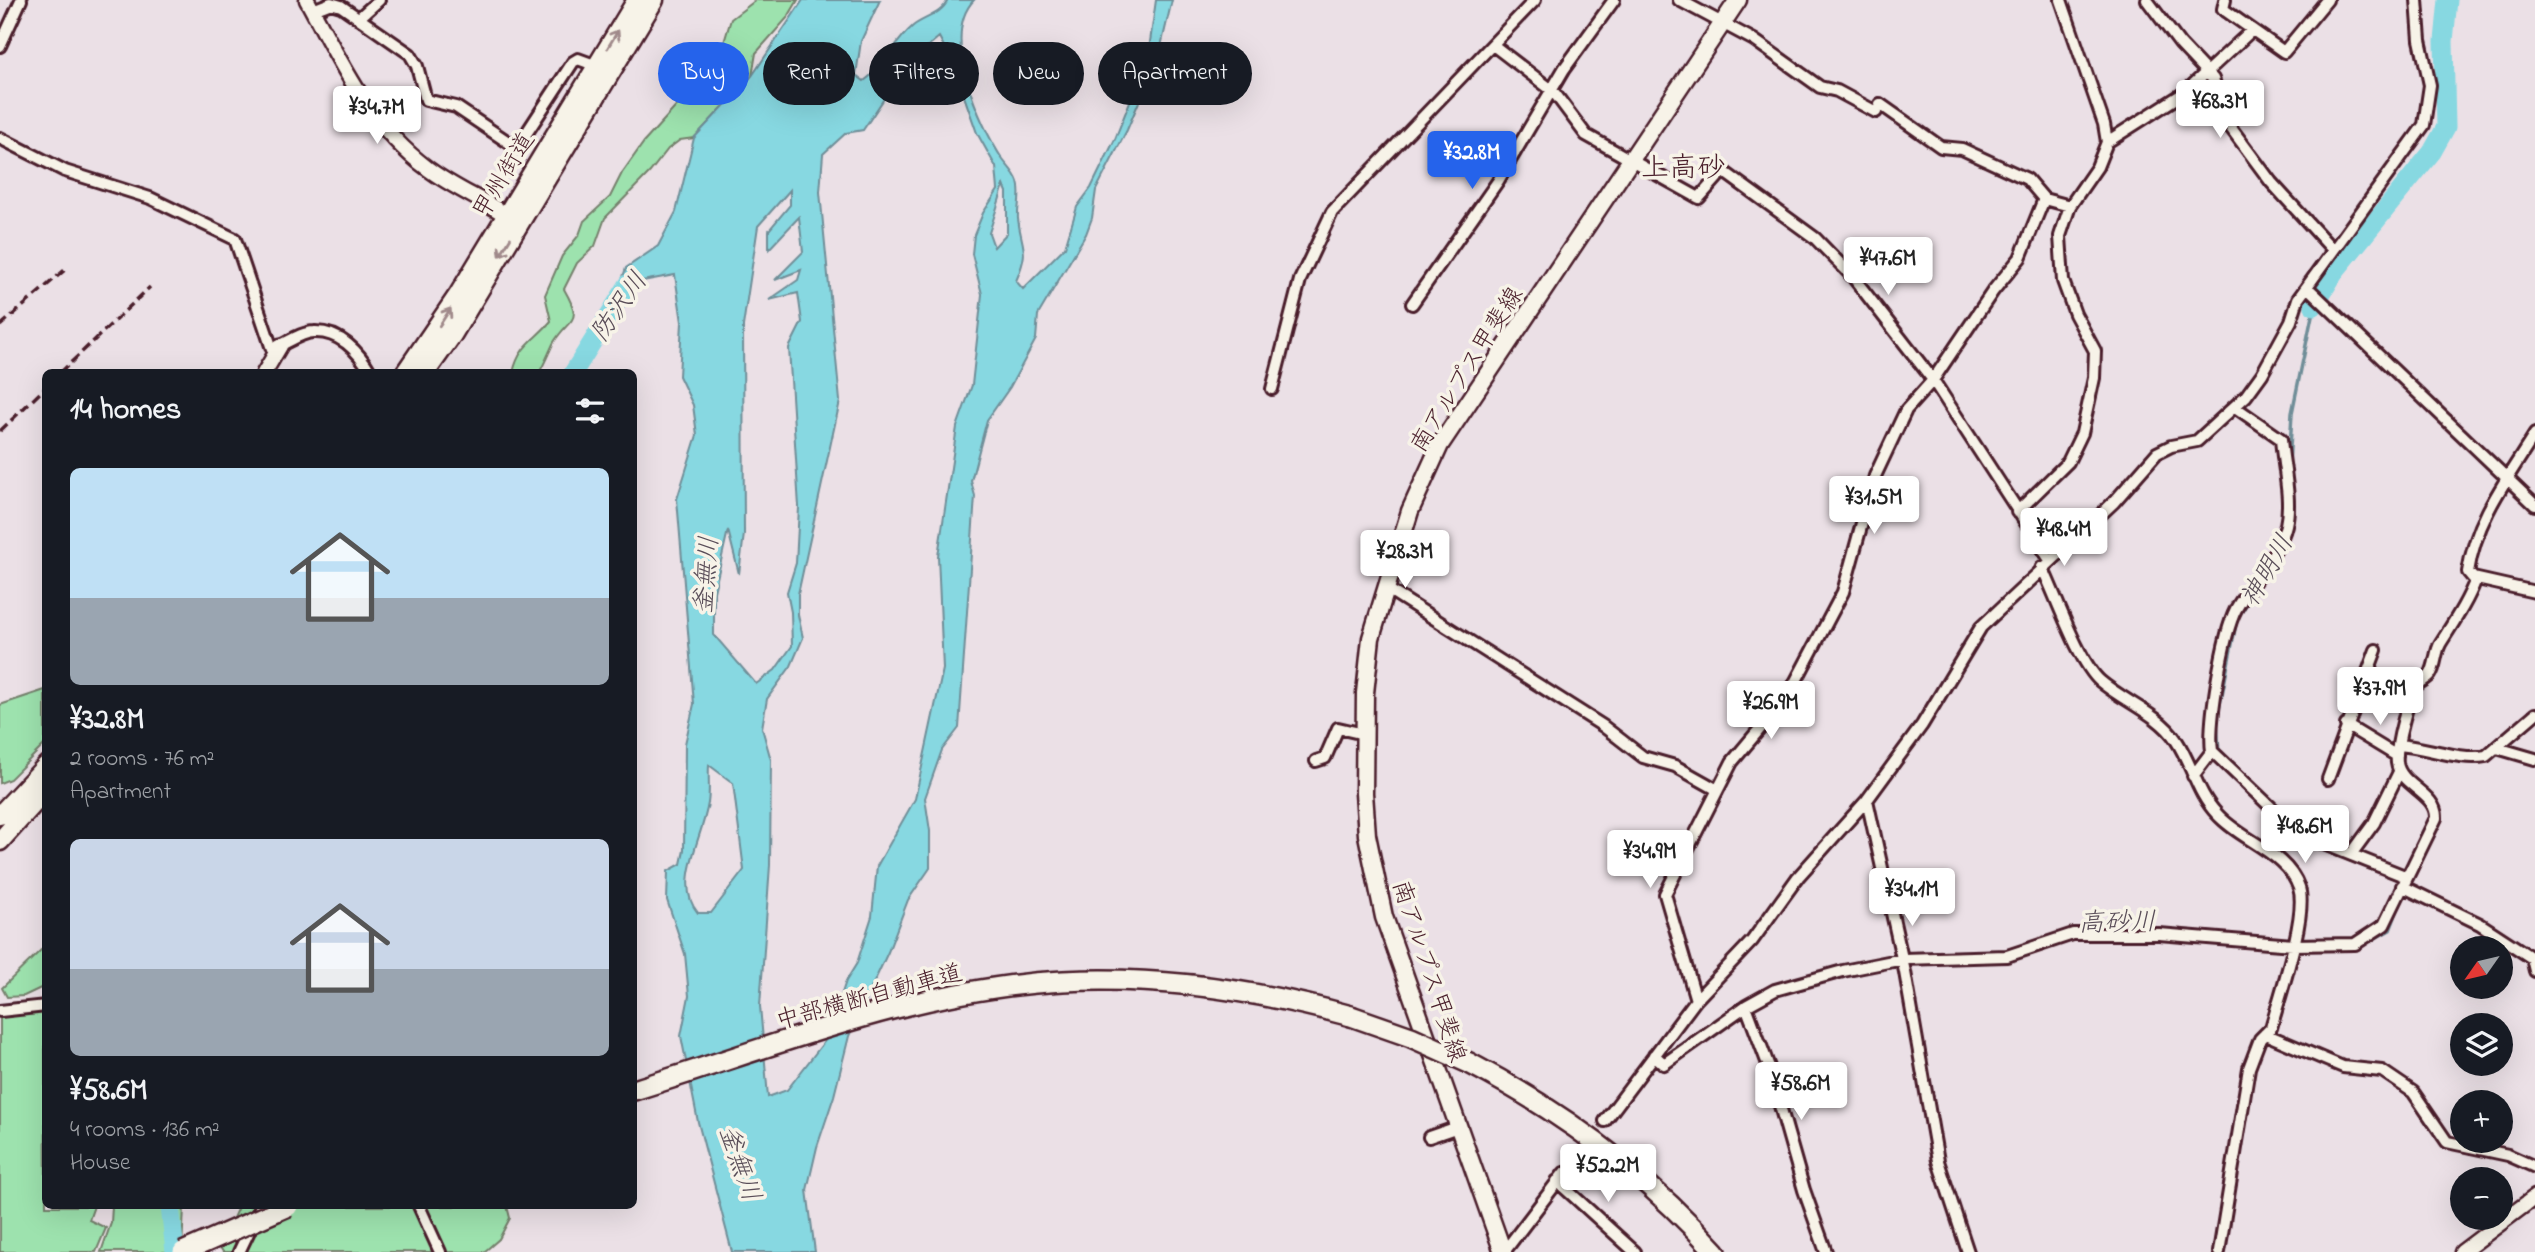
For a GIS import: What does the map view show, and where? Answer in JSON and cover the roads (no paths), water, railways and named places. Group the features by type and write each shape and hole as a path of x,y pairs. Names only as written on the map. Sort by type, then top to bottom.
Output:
{"highway":[{"name":"甲州街道","path":"428,369 452,335 597,66 637,0"},
{"name":"甲州街道","path":"408,369 514,219 654,0"},
{"path":"0,815 42,770"},
{"path":"0,841 42,794"},
{"name":"中部横断自動車道","path":"637,1089 873,1015 933,1000 1061,981 1182,982 1295,1001 1351,1016 1411,1037 1469,1063 1523,1091 1611,1152 1660,1195 1716,1252"},
{"path":"183,1252 281,1209"}],"main road":[{"name":"南アルプス甲斐線","path":"1503,1252 1384,917 1367,835 1364,734 1371,638 1410,511 1440,445 1738,0"}],"street":[{"path":"0,46 21,0"},
{"path":"359,18 379,0"},
{"path":"1272,389 1300,280 1332,212 1353,187 1535,0"},
{"path":"1412,304 1498,181 1564,69 1614,0"},
{"path":"1679,0 1754,40 1820,87 1878,108 1941,146 1962,149 2027,179 2044,199 2070,206"},
{"path":"2017,512 2068,462 2082,433 2094,378 2095,351 2075,314 2063,281 2060,236 2070,206 2097,167 2107,142 2104,124 2061,0"},
{"path":"2147,0 2206,72 2220,94 2231,128 2271,182 2333,250"},
{"path":"2225,0 2223,9 2284,52 2327,0"},
{"path":"1605,1121 1696,1000 1752,941 1798,877 1867,800 1922,725 1981,627 2114,502 2157,453 2171,446 2197,441 2235,407 2262,374 2307,287 2424,125 2430,85 2420,40 2417,0"},
{"path":"514,219 428,169 397,143 370,111 345,73 310,5 331,3 359,18 410,54 417,66 426,100 456,107 511,144 522,140 573,62 578,59 597,66"},
{"path":"2107,142 2184,93 2251,31"},
{"path":"1493,45 1553,91 1586,135 1699,198 1723,171 1805,230 1853,277 1933,380 2017,512 2046,564 2089,667 2098,680 2165,728 2175,740 2217,815 2233,830 2283,862 2292,874 2302,901 2271,1028 2265,1034 2249,1068 2219,1252"},
{"path":"0,138 65,171 150,198 235,239 272,348 313,332 339,338 359,353 369,369"},
{"path":"1696,1000 1665,894 1716,789 1732,762 1789,694 1843,592 1875,476 1906,410 1933,380 1993,291 2020,258 2044,199"},
{"path":"2307,287 2535,505"},
{"path":"266,369 280,346"},
{"path":"2235,407 2281,439 2288,514 2281,539 2234,612 2214,701 2210,738 2212,751 2291,828 2352,853 2480,924 2532,958 2535,971"},
{"path":"2535,434 2507,476 2481,525 2471,551 2469,572 2476,579 2535,592"},
{"path":"2352,853 2374,823 2399,772 2398,750 2405,718 2417,685 2430,675 2440,644 2450,624 2466,606 2476,579"},
{"path":"1386,588 1603,726 1643,757 1675,766 1716,789"},
{"path":"2328,779 2376,650"},
{"path":"2346,725 2398,750 2426,747 2476,758 2497,748 2535,714"},
{"path":"1316,761 1325,758 1338,728 1364,734"},
{"path":"2497,748 2535,759"},
{"path":"2193,776 2212,751"},
{"path":"1654,1055 1664,1064 1746,1006 1775,990 1843,971 1903,959 2007,956 2073,934 2160,934 2293,944 2354,944 2384,925 2430,830 2436,811 2399,772"},
{"path":"1867,800 1903,959 1938,1161 1968,1252"},
{"path":"0,1011 42,1006"},
{"path":"1746,1006 1769,1067 1804,1190 1826,1252"},
{"path":"2265,1034 2343,1067 2382,1070 2413,1092 2446,1142 2508,1155 2535,1167"},
{"path":"1429,1137 1458,1127"},
{"path":"1503,1252 1560,1177 1635,1252"},
{"path":"2462,1252 2535,1197"},
{"path":"239,1252 260,1209"},
{"path":"420,1209 440,1252"}],"water":[{"name":"釜無川","path":"803,0 880,0 861,41 856,75 864,81 869,77 869,105 880,105 863,130 846,133 823,154 820,192 840,401 798,594 798,615 803,638 791,666 767,699 762,728 771,760 770,865 760,1006 768,1097 787,1090 827,1038 846,981 857,963 872,916 877,866 915,799 943,669 938,556 957,427 972,385 982,294 972,254 974,235 983,213 998,190 996,167 977,133 967,105 975,105 993,144 1018,182 1018,219 1024,255 1016,281 1023,289 1065,247 1077,207 1091,188 1129,105 1138,105 1096,190 1092,218 1086,234 1038,315 1036,339 1010,387 987,420 971,481 975,496 959,728 942,750 925,798 930,831 930,868 908,900 888,952 849,1036 834,1096 817,1147 807,1190 815,1252 732,1252 698,1122 681,1036 689,996 685,954 667,900 668,871 681,864 684,850 685,744 694,704 677,499 697,435 693,405 679,376 682,322 675,275 637,282 613,307 626,268 658,246 676,212 694,138 725,105 749,105 749,79 763,60 763,105 855,105 855,42 775,42","holes":["1004,185 1007,192 1007,233 994,247 989,233","790,190 790,205 769,230 769,249 799,217 803,252 775,280 801,270 798,280 769,300 798,293 802,322 789,348 799,507 796,563 787,592 791,612 792,646 775,670 756,684 714,635 714,592 728,530 739,574 744,534 743,326 758,226","709,765 733,783 744,870 711,913 698,913 691,901 689,874 708,803"]},
{"path":"948,0 974,0 964,15 961,42 942,42 939,37 933,42 898,42 906,32 941,9"},
{"path":"1156,0 1172,0 1162,42 1150,42"}],"waterway":[{"name":"神明川","path":"2314,306 2336,270 2432,152 2446,127 2444,41 2448,0"},
{"name":"防沢川","path":"575,369 629,283"},
{"name":"神明川","path":"2289,465 2292,413 2314,306"},
{"name":"神明川","path":"2280,553 2286,543 2292,514"},
{"name":"神明川","path":"2219,755 2217,720 2237,619 2268,571"},
{"name":"神明川","path":"2233,778 2297,840 2403,881"},
{"name":"高砂川","path":"2361,946 2390,930 2402,899"},
{"name":"高砂川","path":"1669,1067 1693,1050"},
{"name":"防沢川","path":"170,1209 175,1252"}],"tunnel":[{"path":"1564,1173 1605,1121"}],"railway":[{"path":"0,326 67,268"},
{"path":"64,369 150,287"},
{"path":"0,431 42,391"}],"district":[{"name":"上高砂","path":"1683,166"}]}
